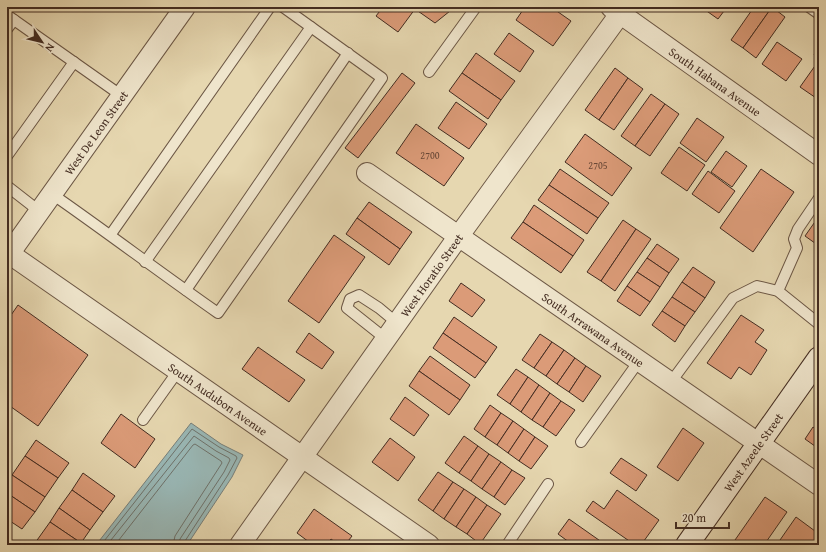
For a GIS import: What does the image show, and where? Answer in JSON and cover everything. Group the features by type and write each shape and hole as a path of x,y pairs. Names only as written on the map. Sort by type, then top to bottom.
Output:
{"main road":[{"name":"West Azeele Street","path":"687,545 819,358"}],"street":[{"name":"West De Leon Street","path":"8,254 185,7"},
{"name":"South Habana Avenue","path":"619,9 819,155"},
{"name":"West Horatio Street","path":"240,545 619,9"},
{"name":"South Arrawana Avenue","path":"367,173 819,485"},
{"name":"South Audubon Avenue","path":"8,254 429,545"}],"lane":[{"path":"111,234 270,7"},
{"path":"52,194 111,234 145,262 218,313 382,78 283,7"},
{"path":"429,72 476,7"},
{"path":"809,7 819,14"},
{"path":"7,29 10,17 122,96"},
{"path":"145,262 311,27"},
{"path":"186,290 348,53"},
{"path":"7,156 74,62"},
{"path":"7,186 39,211"},
{"path":"778,291 796,248 794,239 798,229 819,198"},
{"path":"671,382 733,298 757,286 778,291 819,324"},
{"path":"581,442 639,360"},
{"path":"143,420 178,371"},
{"path":"507,545 548,484"}],"water":[{"path":"191,423 221,444 243,455 232,477 187,545 96,545"}],"building":[{"path":"383,7 455,7 435,23 415,9 398,32 376,16"},
{"path":"525,7 551,7 571,21 553,46 516,20"},
{"path":"701,7 727,7 718,19"},
{"path":"754,7 772,7 743,48 731,40"},
{"path":"772,7 785,17 756,58 743,48"},
{"path":"509,33 534,51 520,72 494,54"},
{"path":"777,42 802,59 786,81 762,64"},
{"path":"819,47 819,58 814,55"},
{"path":"476,53 515,81 501,100 462,73"},
{"path":"817,63 819,64 819,100 800,87"},
{"path":"615,68 628,78 599,120 585,110"},
{"path":"402,73 415,83 358,158 345,148"},
{"path":"462,73 501,100 488,119 449,91"},
{"path":"628,78 643,89 614,130 599,120"},
{"path":"651,94 665,104 635,146 621,136"},
{"path":"456,102 487,124 469,149 438,128"},
{"path":"665,104 679,114 650,156 635,146"},
{"path":"697,118 724,137 706,162 680,143"},
{"path":"416,124 464,158 444,186 396,153"},
{"path":"585,134 632,168 612,196 565,162"},
{"path":"679,147 705,165 687,191 661,173"},
{"path":"726,151 747,166 732,187 711,172"},
{"path":"560,169 609,203 598,218 549,185"},
{"path":"761,169 794,192 753,252 720,228"},
{"path":"708,171 735,191 719,213 692,194"},
{"path":"549,185 598,218 587,234 538,200"},
{"path":"369,202 412,232 400,249 357,218"},
{"path":"534,205 584,240 573,256 523,222"},
{"path":"819,216 819,246 805,236"},
{"path":"357,218 400,249 389,265 346,234"},
{"path":"623,220 636,229 601,281 587,272"},
{"path":"523,222 573,256 561,273 511,238"},
{"path":"636,229 651,239 615,291 601,281"},
{"path":"334,235 365,257 319,323 288,301"},
{"path":"657,244 679,259 669,273 647,258"},
{"path":"647,258 669,273 660,287 637,272"},
{"path":"693,267 715,282 705,298 682,282"},
{"path":"637,272 660,287 650,302 627,286"},
{"path":"682,282 705,298 695,312 672,297"},
{"path":"461,283 485,300 472,317 449,301"},
{"path":"627,286 650,302 640,316 617,301"},
{"path":"672,297 695,312 685,326 662,311"},
{"path":"18,305 88,355 38,426 7,404 7,321"},
{"path":"662,311 685,326 675,342 652,325"},
{"path":"741,315 764,330 755,342 767,350 751,375 739,367 731,379 707,363"},
{"path":"454,317 497,347 486,363 443,333"},
{"path":"309,333 334,352 322,369 296,352"},
{"path":"443,333 486,363 475,378 433,348"},
{"path":"540,334 552,342 534,368 522,360"},
{"path":"552,342 564,350 546,376 534,368"},
{"path":"258,347 305,380 289,402 242,369"},
{"path":"564,350 575,358 557,384 546,376"},
{"path":"430,356 470,385 460,400 419,371"},
{"path":"575,358 586,366 569,392 557,384"},
{"path":"586,366 601,376 583,402 569,392"},
{"path":"516,369 528,377 510,404 497,395"},
{"path":"419,371 460,400 449,415 409,386"},
{"path":"528,377 539,385 521,412 510,404"},
{"path":"539,385 550,393 532,420 521,412"},
{"path":"550,393 561,401 543,427 532,420"},
{"path":"405,397 429,415 414,436 390,419"},
{"path":"561,401 575,410 556,436 543,427"},
{"path":"490,405 501,413 485,437 474,429"},
{"path":"501,413 513,421 497,445 485,437"},
{"path":"121,414 155,439 135,468 101,443"},
{"path":"513,421 524,429 508,453 497,445"},
{"path":"813,427 819,431 819,449 805,439"},
{"path":"683,428 704,443 678,481 657,467"},
{"path":"524,429 535,437 519,461 508,453"},
{"path":"464,436 478,446 459,473 445,463"},
{"path":"535,437 548,446 531,469 519,461"},
{"path":"390,438 415,457 398,481 372,462"},
{"path":"36,440 69,463 58,478 25,456"},
{"path":"478,446 489,454 471,481 459,473"},
{"path":"489,454 501,462 482,489 471,481"},
{"path":"25,456 58,478 45,497 12,475"},
{"path":"621,458 647,475 636,491 610,473"},
{"path":"501,462 512,470 494,497 482,489"},
{"path":"512,470 525,478 505,505 494,497"},
{"path":"438,472 453,482 433,511 418,500"},
{"path":"83,473 115,496 103,512 72,490"},
{"path":"12,475 45,497 35,512 7,493 7,482"},
{"path":"453,482 464,489 444,519 433,511"},
{"path":"464,489 476,497 456,527 444,519"},
{"path":"72,490 103,512 90,530 59,508"},
{"path":"617,490 659,520 641,545 635,545 586,511 593,501 604,509"},
{"path":"7,493 35,512 22,529 7,519"},
{"path":"476,497 487,505 467,534 456,527"},
{"path":"765,497 787,512 764,545 741,545 735,540"},
{"path":"487,505 501,514 480,544 467,534"},
{"path":"59,508 90,530 81,543 50,522"},
{"path":"314,509 352,536 345,545 339,545 331,539 326,545 313,545 297,533"},
{"path":"796,517 819,534 819,538 814,545 787,545 780,540"},
{"path":"569,519 606,545 573,545 558,534"},
{"path":"50,522 81,543 80,545 38,545 35,543"}]}
